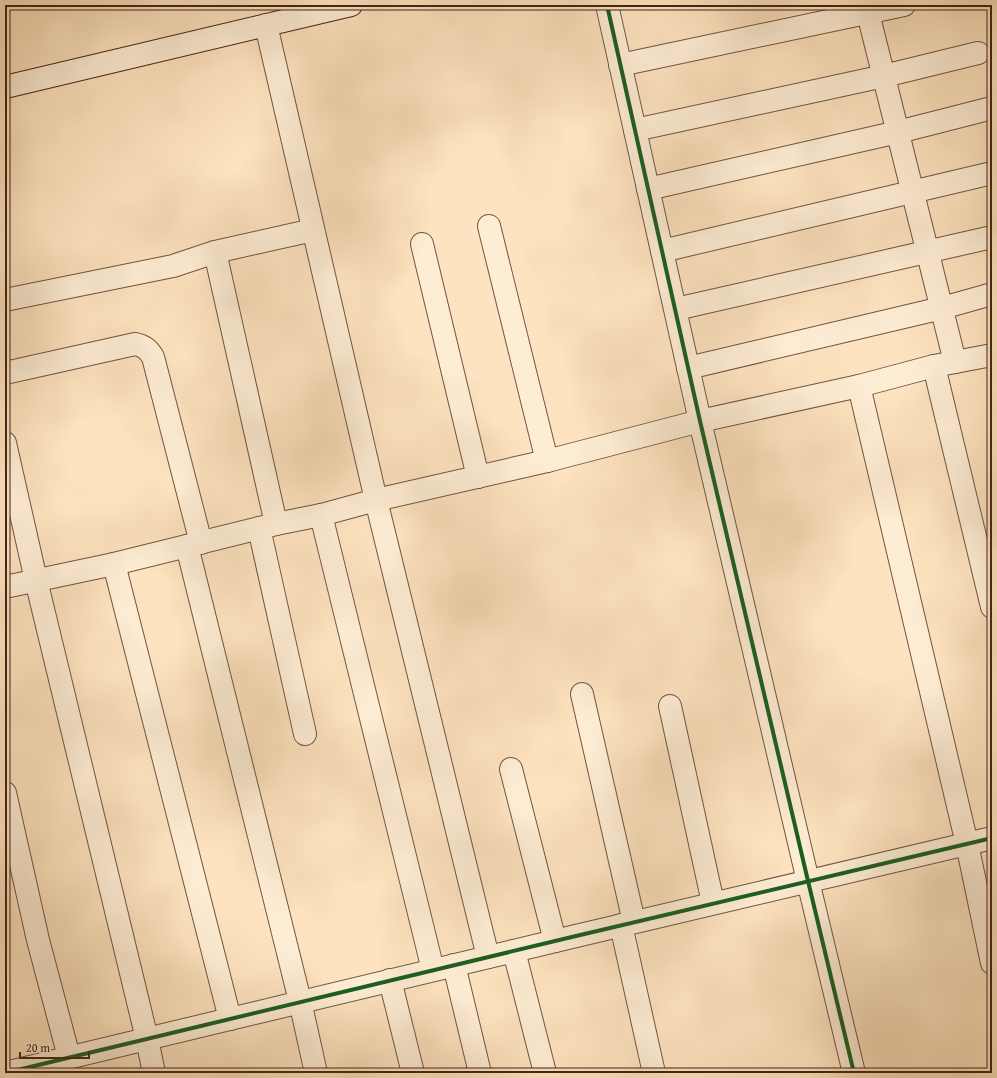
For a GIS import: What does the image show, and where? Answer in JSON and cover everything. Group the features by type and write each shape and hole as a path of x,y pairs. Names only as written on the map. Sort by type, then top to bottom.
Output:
{"street":[{"path":"5,87 351,5"},
{"path":"607,5 700,420 854,1073"},
{"path":"620,65 867,9 904,5"},
{"path":"867,9 942,308 945,364 992,607"},
{"path":"266,25 376,500 488,957"},
{"path":"635,130 884,76 978,53"},
{"path":"648,189 898,132 992,108"},
{"path":"662,251 992,173"},
{"path":"489,226 547,461"},
{"path":"5,300 173,266 215,252 313,230"},
{"path":"676,309 992,237"},
{"path":"422,244 478,477"},
{"path":"215,252 306,734"},
{"path":"688,368 942,308 992,294"},
{"path":"5,373 135,344 144,346 153,357 194,544 316,1073"},
{"path":"5,588 114,564 267,526 321,515 376,500 547,461 700,420 859,386 945,364 992,355"},
{"path":"859,386 967,844 992,964"},
{"path":"5,443 36,580 147,1038 154,1073"},
{"path":"321,515 433,970"},
{"path":"114,564 230,1019"},
{"path":"582,694 627,924 654,1073"},
{"path":"670,706 713,903"},
{"path":"511,768 555,941"},
{"path":"5,793 38,940 69,1057"},
{"path":"5,1073 300,1001 992,838"},
{"path":"514,951 545,1073"},
{"path":"454,965 480,1073"},
{"path":"390,980 413,1073"}],"cycle path":[{"path":"607,5 700,421 854,1073"},
{"path":"5,1073 992,838"}]}
